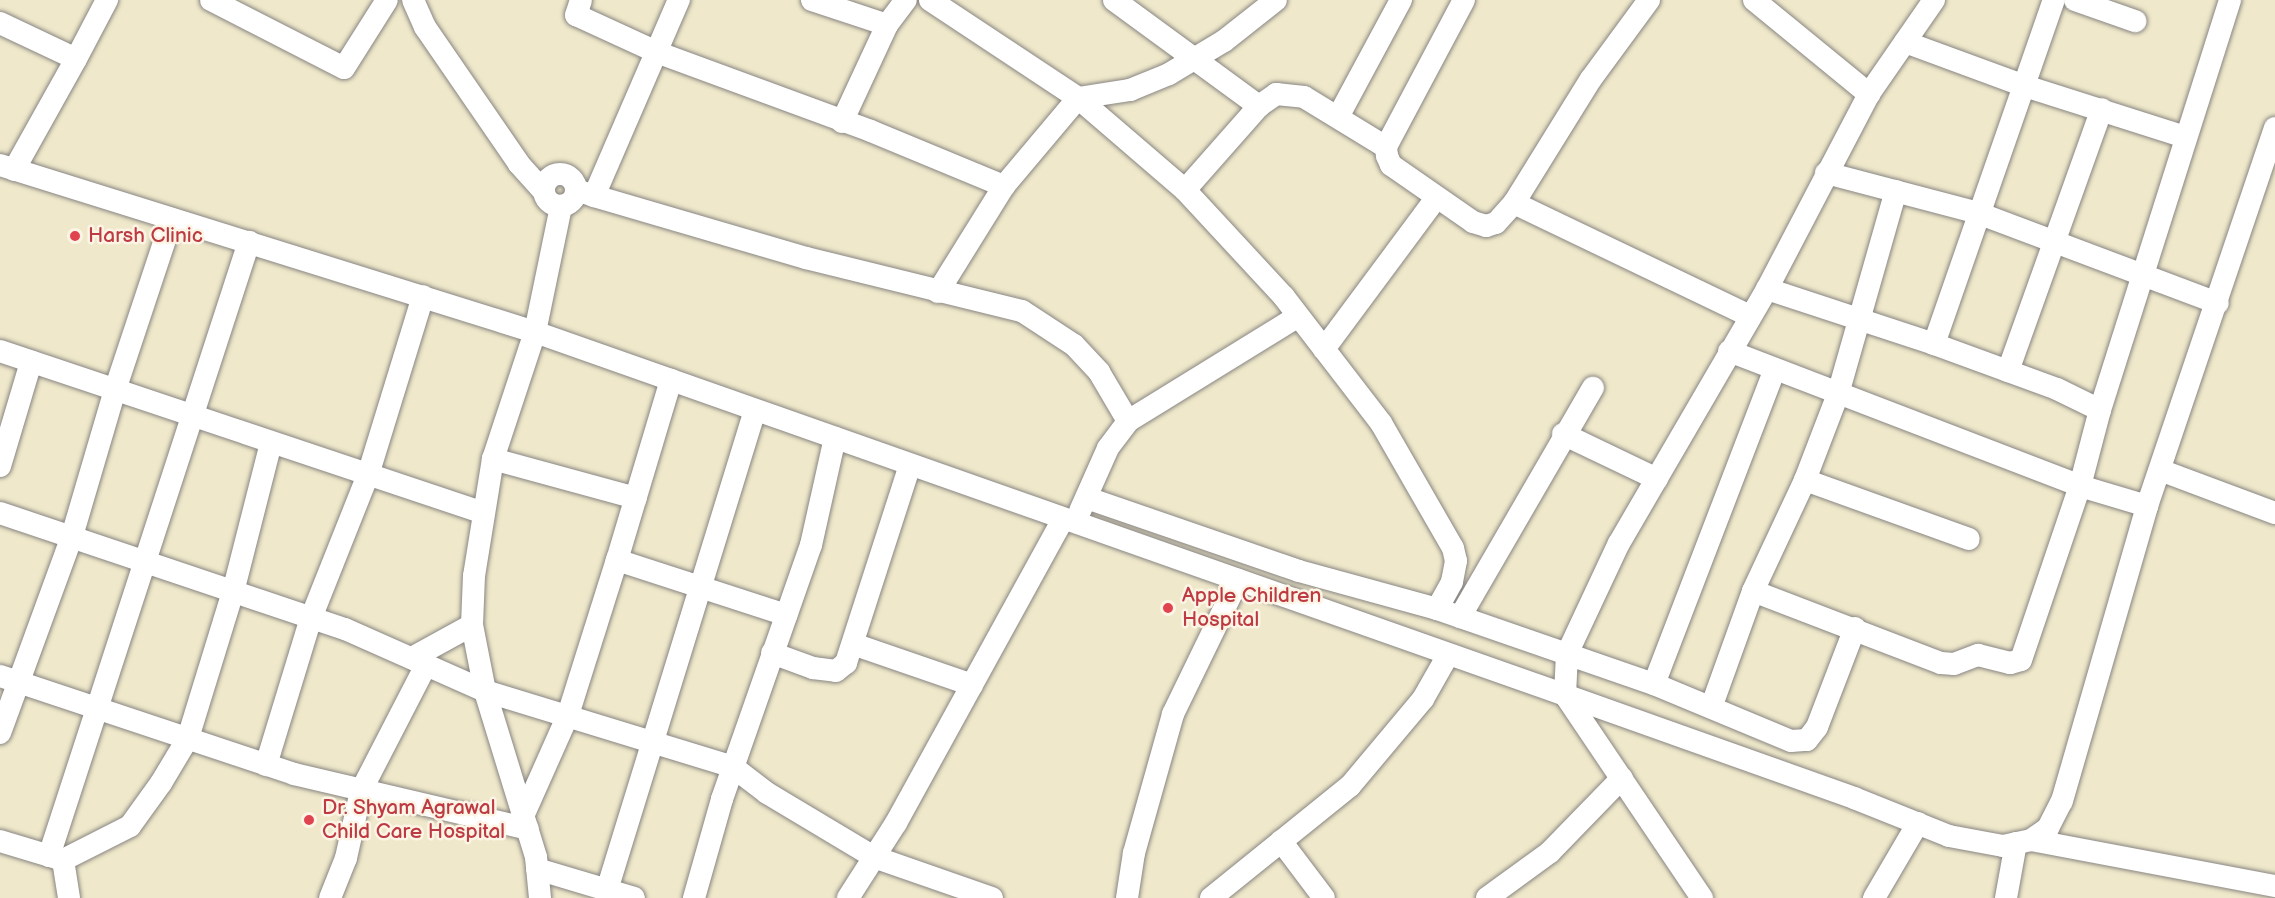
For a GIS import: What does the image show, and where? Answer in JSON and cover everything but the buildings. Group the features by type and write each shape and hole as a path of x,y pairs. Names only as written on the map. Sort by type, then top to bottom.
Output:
{"street":[{"path":"107,0 76,59 5,172 249,242 536,332 1565,695 1949,836 2003,846 2023,841 2048,828 2062,801 2147,506 2218,303 2275,128"},
{"path":"211,0 344,68 387,0"},
{"path":"413,0 425,27 519,164 543,191 547,200 577,197 938,292 1022,311 1047,324 1098,372 1128,422"},
{"path":"581,0 576,15 659,53 1004,186"},
{"path":"540,898 537,869 526,821 485,691 472,625 474,576 493,459 536,332 577,197 659,53 679,0"},
{"path":"812,0 887,26"},
{"path":"842,122 887,26 906,0"},
{"path":"930,0 1078,98 1185,190 1284,297 1297,317 1381,423 1452,548 1456,561 1452,582 1437,609"},
{"path":"1114,0 1259,106"},
{"path":"938,292 1004,186 1078,98 1130,90 1224,41 1276,0"},
{"path":"1338,117 1401,0"},
{"path":"1386,147 1464,0"},
{"path":"1185,190 1259,106 1276,94 1288,93 1305,98 1386,147 1391,165 1473,222 1486,226 1496,224 1514,203 1591,79 1649,0"},
{"path":"1754,0 1869,94"},
{"path":"1702,898 1565,695 1567,654 1619,543 1767,289 1869,94 1934,0"},
{"path":"1934,344 2022,85 2054,0"},
{"path":"2075,0 2135,21"},
{"path":"1753,591 1855,628 1941,663 1954,664 1978,655 2010,663 2021,660 2080,486 2100,410 2230,0"},
{"path":"0,23 76,59"},
{"path":"1905,42 2022,85 2185,137"},
{"path":"2008,371 2102,109"},
{"path":"543,191 546,180 559,173 573,180 577,197"},
{"path":"1826,173 1978,213 2218,303"},
{"path":"1712,705 1753,591 1805,480 1838,394 1896,191"},
{"path":"1324,350 1437,197"},
{"path":"1514,203 1750,316"},
{"path":"0,733 9,678 72,536 115,390 172,219"},
{"path":"69,898 56,858 97,708 194,417 249,242"},
{"path":"1767,289 1861,318 1934,344 2008,371 2100,410"},
{"path":"266,765 311,618 368,475 423,296"},
{"path":"848,898 1069,521 1087,498 1108,448 1128,422 1297,317"},
{"path":"0,351 484,513"},
{"path":"1729,351 2080,486 2147,506"},
{"path":"0,466 31,362"},
{"path":"1654,684 1774,369"},
{"path":"526,821 568,715 671,380"},
{"path":"1460,617 1563,434 1593,388"},
{"path":"607,890 755,410"},
{"path":"1563,434 1657,479"},
{"path":"694,898 733,767 811,544 835,438"},
{"path":"0,842 56,858 130,826 188,738 233,592 271,443"},
{"path":"493,459 636,498"},
{"path":"772,653 813,668 836,670 846,663 910,465"},
{"path":"2160,470 2275,513"},
{"path":"1805,480 1969,539"},
{"path":"1087,498 1299,571 1437,609 1712,705 1791,741 1807,740 1817,727 1855,628"},
{"path":"0,513 311,618 419,661 485,691 733,767 767,793 874,857 992,898"},
{"path":"617,560 786,615"},
{"path":"1127,898 1134,853 1173,714 1238,580"},
{"path":"330,898 346,858 362,791 419,661 472,625"},
{"path":"853,644 972,686"},
{"path":"1211,898 1350,786 1423,699 1448,655"},
{"path":"9,678 266,765 362,791 526,821"},
{"path":"1487,898 1550,852 1622,778"},
{"path":"1874,898 1918,823"},
{"path":"1281,841 1324,898"},
{"path":"2023,841 2275,886"},
{"path":"2006,898 2023,841"},
{"path":"537,869 634,898"}],"place":[{"name":"Harsh Clinic","path":"75,236"},
{"name":"Apple Children Hospital","path":"1168,608"},
{"name":"Dr. Shyam Agrawal Child Care Hospital","path":"309,820"}]}
